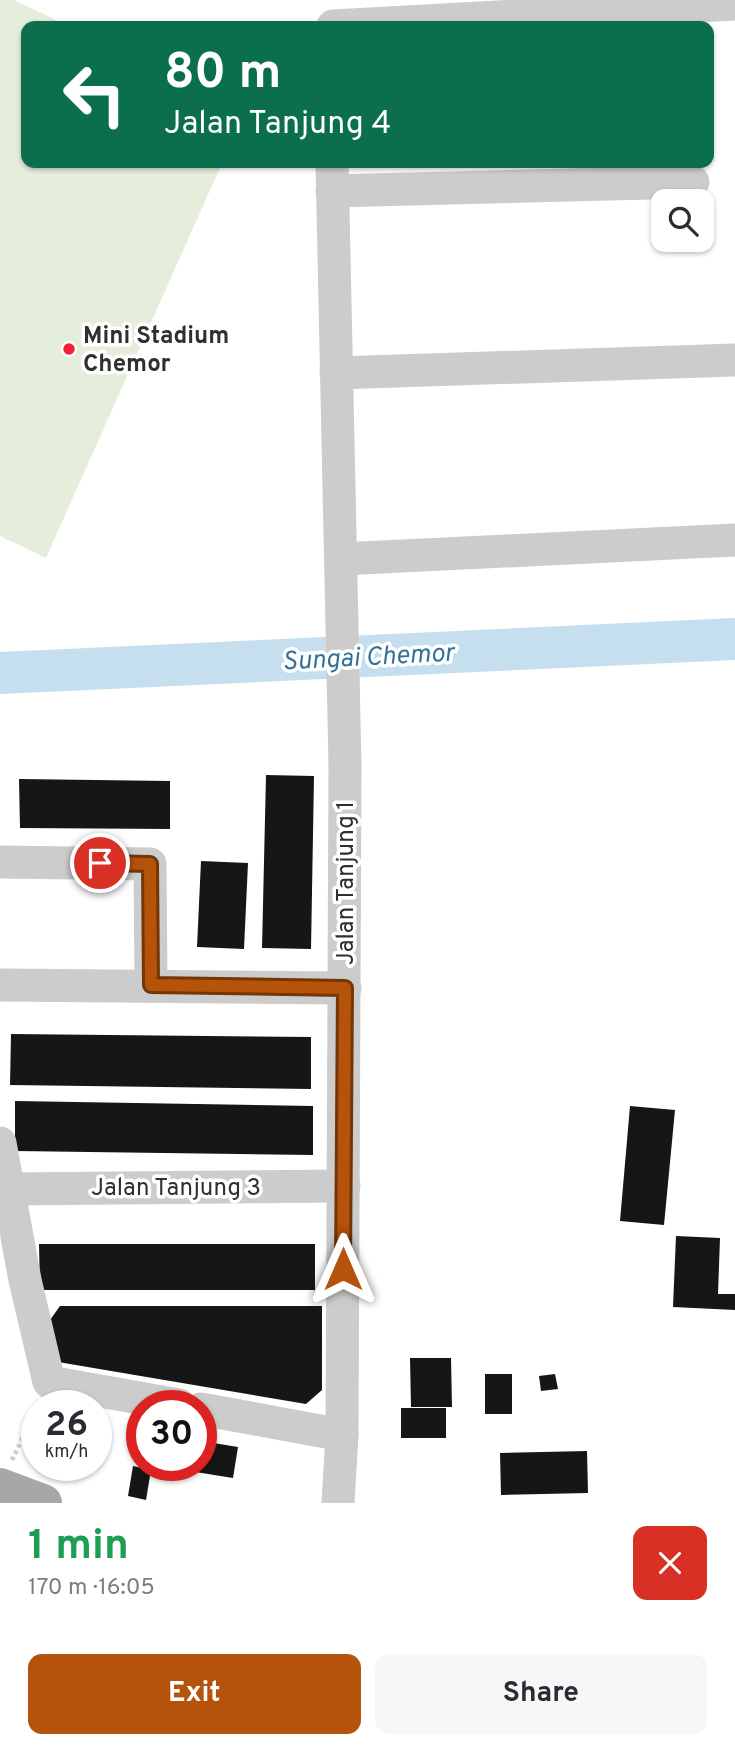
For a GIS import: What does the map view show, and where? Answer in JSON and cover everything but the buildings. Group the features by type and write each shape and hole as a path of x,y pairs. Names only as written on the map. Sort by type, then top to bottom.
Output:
{"main road":[{"path":"5,1474 43,1503"}],"street":[{"path":"335,21 343,0"},
{"path":"424,21 735,4"},
{"path":"332,177 693,182"},
{"name":"Jalan Tanjung 1","path":"332,177 345,766 342,1435 338,1503"},
{"path":"336,373 735,360"},
{"path":"341,559 735,540"},
{"path":"0,862 150,864 151,985"},
{"path":"0,985 345,988"},
{"path":"0,1143 42,1390"},
{"name":"Jalan Tanjung 3","path":"8,1189 344,1186"},
{"path":"217,1412 342,1435"}],"path":[{"path":"5,1474 21,1440"}],"green space":[{"name":"Mini Stadium Chemor","path":"0,0 14,0 58,21 21,21 21,168 220,168 46,558 0,536"}],"waterway":[{"name":"Sungai Chemor","path":"0,673 735,639"}],"place":[{"name":"Mini Stadium Chemor","path":"69,349"}],"route":[{"path":"100,863 150,864 151,985 345,988 343,1269"}]}
